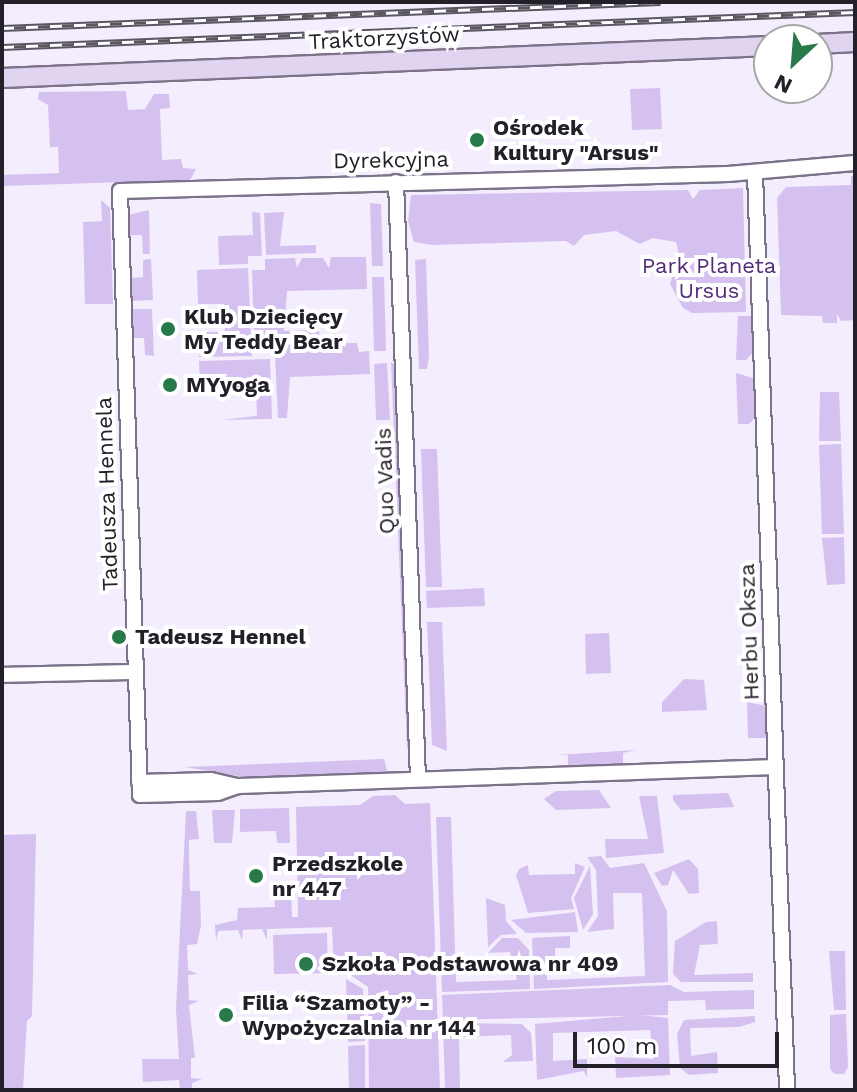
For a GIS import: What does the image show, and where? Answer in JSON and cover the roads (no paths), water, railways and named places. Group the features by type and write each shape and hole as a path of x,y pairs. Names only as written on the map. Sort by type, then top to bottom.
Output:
{"street":[{"path":"833,43 855,42"},
{"name":"Traktorzystów","path":"2,78 753,47"},
{"name":"Dyrekcyjna","path":"120,191 755,173 851,165"},
{"name":"Herbu Oksza","path":"755,173 787,1090"},
{"name":"Quo Vadis","path":"396,182 418,779"},
{"name":"Tadeusza Hennela","path":"120,191 140,789 211,780 238,786 418,779"},
{"path":"2,675 135,672"},
{"path":"418,779 775,767"}],"railway":[{"path":"2,28 660,2"},
{"path":"2,47 855,12"}],"place":[{"name":"Ośrodek Kultury \"Arsus\"","path":"477,140"},
{"name":"Klub Dziecięcy My Teddy Bear","path":"168,329"},
{"name":"MYyoga","path":"170,385"},
{"name":"Tadeusz Hennel","path":"119,637"},
{"name":"Przedszkole nr 447","path":"256,876"},
{"name":"Szkoła Podstawowa nr 409","path":"306,964"},
{"name":"Filia “Szamoty” - Wypożyczalnia nr 144","path":"226,1015"}],"park label":[{"name":"Park Planeta Ursus","path":"709,278"}]}
